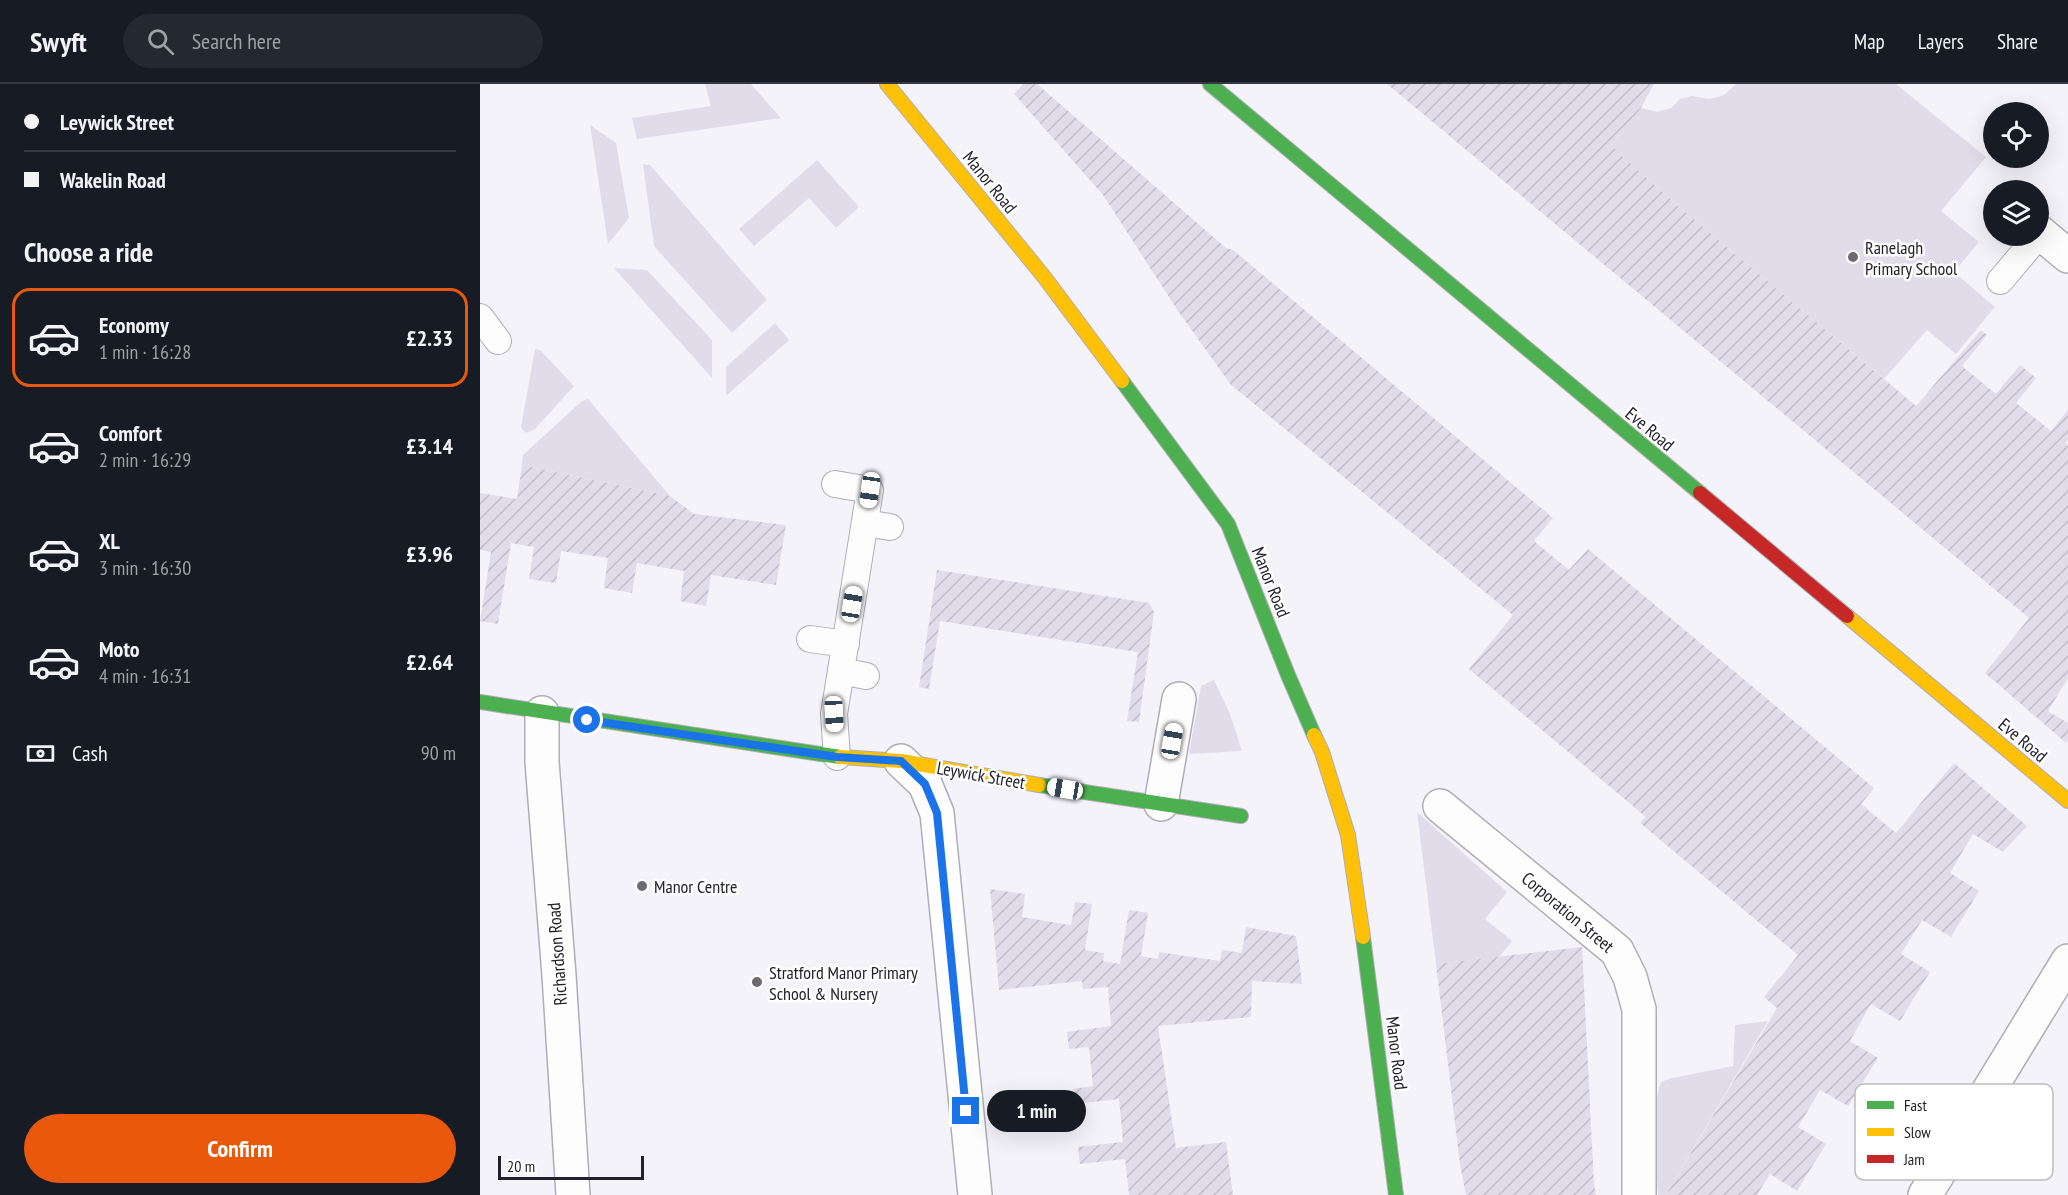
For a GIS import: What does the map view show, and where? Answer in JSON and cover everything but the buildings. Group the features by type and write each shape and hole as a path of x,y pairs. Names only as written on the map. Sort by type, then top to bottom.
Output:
{"street":[{"name":"Manor Road","path":"887,84 1045,278 1228,524 1288,675 1322,752 1348,835 1396,1195"},
{"name":"Eve Road","path":"1210,84 2068,801"},
{"path":"2049,242 2068,256"},
{"path":"1161,804 1179,699"},
{"name":"Leywick Street","path":"480,702 837,757 901,761 1241,816"},
{"name":"Richardson Road","path":"542,713 542,762 573,1195"},
{"path":"901,761 925,784 937,813 975,1195"},
{"name":"Corporation Street","path":"1440,806 1617,951 1630,977 1639,1010 1640,1195"},
{"path":"1993,1084 2068,961"},
{"path":"1925,1195 1934,1180"}],"lane":[{"path":"2000,281 2029,246"},
{"path":"480,317 498,341"},
{"path":"835,484 870,490 834,714 837,757"},
{"path":"865,523 890,527"},
{"path":"810,639 846,644"},
{"path":"841,671 866,676"}],"shaded area":[{"path":"705,84 751,84 781,118 637,139 632,118 711,106"},
{"path":"1023,84 1037,84 1226,248 1233,250 1553,518 1534,541 1569,570 1588,549 1874,788 1861,804 1896,833 1954,763 2027,826 2003,852 1973,834 1950,873 1979,891 1951,937 1922,920 1901,954 1930,972 1900,1021 1871,1004 1850,1041 1878,1058 1862,1084 1855,1084 1855,1095 1848,1106 1820,1090 1798,1127 1826,1144 1797,1191 1770,1174 1757,1195 1666,1195 1777,1008 1764,997 1798,955 1640,823 1646,817 1469,669 1513,615 1231,385 1178,311 1103,195 1014,94"},
{"path":"1387,84 1654,84 1641,108 1611,146 1677,205 1916,406 1981,330 1987,335 1962,366 1996,394 2020,365 2036,378 2016,403 2051,431 2068,410 2068,440 2065,443 2068,446 2068,678 2048,711 2068,723 2066,743 1985,673 2029,618"},
{"name":"Ranelagh Primary School","path":"1736,84 1896,84 1983,155 1983,161 1941,211 1979,242 1954,272 1995,307 1956,354 1927,330 1884,379 1677,205 1611,146 1641,108 1657,112 1671,108 1680,99 1692,96 1710,99 1724,95"},
{"path":"590,125 616,143 629,218 608,244"},
{"path":"817,160 859,207 836,228 809,198 754,246 739,229"},
{"path":"643,164 650,165 767,300 732,333 654,246"},
{"path":"614,268 647,270 712,340 712,378"},
{"path":"775,323 789,340 726,396 726,367"},
{"path":"535,349 540,350 574,386 535,429 526,433 521,427"},
{"path":"588,399 670,496 522,465 523,455 582,401"},
{"path":"522,465 670,496 694,514 786,525 776,585 711,575 706,606 680,601 684,571 637,563 632,593 604,588 608,558 561,551 556,583 529,579 534,547 511,543 498,624 480,621 491,552 480,550 480,493 517,499"},
{"path":"937,570 1149,603 1154,612 1139,722 1127,721 1138,652 940,621 929,689 919,687"},
{"path":"1214,680 1230,714 1242,751 1189,754 1201,686"},
{"path":"1417,812 1507,892 1485,919 1512,941 1499,957 1436,964"},
{"path":"990,889 1025,894 1022,917 1071,925 1075,902 1092,904 1085,950 1104,953 1103,961 1120,964 1129,910 1148,913 1141,956 1158,959 1159,952 1220,961 1222,950 1242,953 1246,927 1296,936 1302,984 1252,981 1251,1017 1158,1026 1176,1148 1226,1142 1233,1195 1129,1195 1125,1159 1080,1164 1078,1147 1123,1142 1119,1099 1075,1104 1073,1089 1093,1086 1089,1047 1069,1049 1067,1032 1111,1026 1108,987 1083,989 1082,981 999,990"},
{"path":"1582,947 1596,1195 1466,1195 1460,1165 1436,964"},
{"path":"1768,1021 1666,1195 1658,1195 1655,1122 1661,1082 1733,1066 1735,1025"}],"traffic: fast":[{"path":"1210,84 1700,493"},
{"path":"1122,381 1228,524 1314,735"},
{"path":"480,702 840,757"},
{"path":"1039,785 1241,816"},
{"path":"1363,937 1396,1195"}],"traffic: slow":[{"path":"887,84 1045,278 1122,381"},
{"path":"1847,616 2068,801"},
{"path":"1314,735 1322,752 1348,835 1363,937"},
{"path":"840,757 901,761 1039,785"}],"traffic: jam":[{"path":"1700,493 1847,616"}],"place":[{"name":"Ranelagh Primary School","path":"1853,257"},
{"name":"Manor Centre","path":"642,886"},
{"name":"Stratford Manor Primary School & Nursery","path":"757,982"}],"route":[{"path":"587,720 837,757 901,761 925,784 937,813 966,1111"}]}
